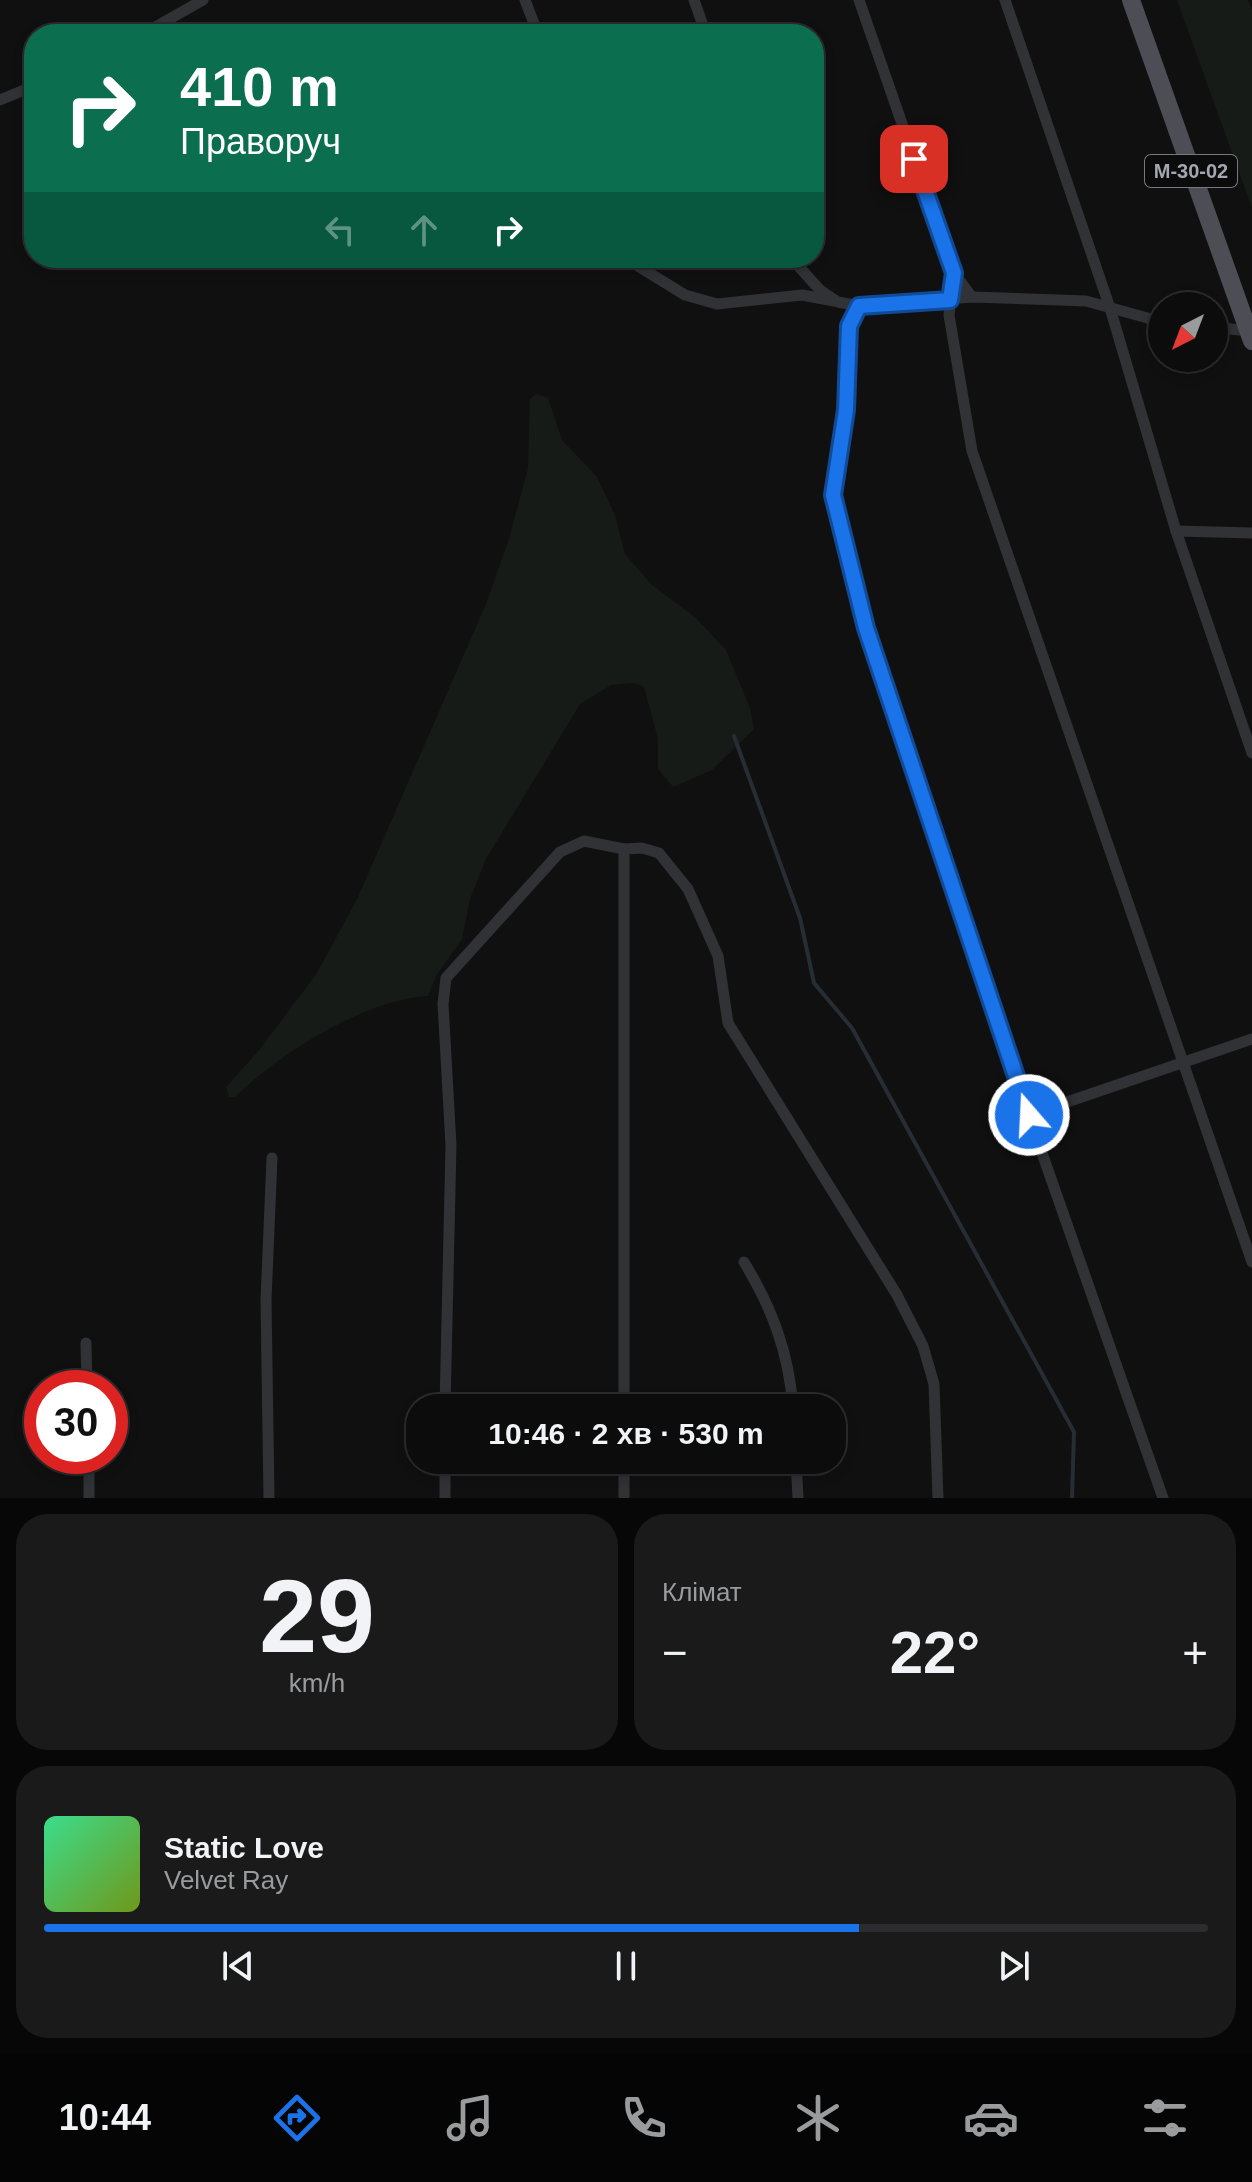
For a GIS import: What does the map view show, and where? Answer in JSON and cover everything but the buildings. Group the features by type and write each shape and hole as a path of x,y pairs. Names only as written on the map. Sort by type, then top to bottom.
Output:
{"main road":[{"name":"М-30-02","path":"1131,0 1250,336"}],"street":[{"path":"161,24 203,0"},
{"path":"525,0 534,24"},
{"path":"694,0 702,24"},
{"path":"859,0 954,273 972,297"},
{"path":"1005,0 1110,308 1176,531 1252,753"},
{"path":"0,100 24,90"},
{"path":"641,268 685,295 717,304 802,295 859,306 972,297 1086,301 1148,318"},
{"path":"800,268 820,290 838,302"},
{"path":"954,273 949,315 972,451 1252,1262"},
{"path":"859,306 849,326 846,410 833,495 866,628 1029,1115 1163,1498"},
{"path":"1228,330 1250,336"},
{"path":"1176,531 1252,533"},
{"path":"445,1394 451,1145 443,1004 446,978 560,852 584,841 624,849 642,848 659,853 688,889 718,956 728,1023 897,1295 923,1346 934,1384 938,1498"},
{"path":"624,849 624,1394"},
{"path":"1029,1115 1252,1039"},
{"path":"269,1498 266,1300 272,1158"},
{"path":"744,1262 767,1301 781,1338 791,1394"},
{"path":"86,1343 87,1370"},
{"path":"89,1474 89,1498"},
{"path":"445,1474 445,1498"},
{"path":"624,1474 624,1498"},
{"path":"797,1474 798,1498"}],"shaded area":[{"path":"1177,0 1248,0 1252,9 1252,208"},
{"path":"536,394 548,398 562,440 597,477 615,515 625,554 652,585 696,618 726,650 750,708 754,729 712,770 673,787 658,769 658,739 644,687 634,683 611,685 580,704 486,859 470,899 462,939 436,976 428,996 377,1007 351,1018 299,1047 235,1097 229,1097 226,1087 260,1049 317,973 358,897 486,604 509,539 528,468 530,399"}],"waterway":[{"path":"734,736 800,918 814,983 852,1028 1074,1432 1072,1498"}],"route":[{"path":"914,159 954,273 954,292 950,300 859,306 849,326 846,410 833,495 866,628 1029,1115"}]}
